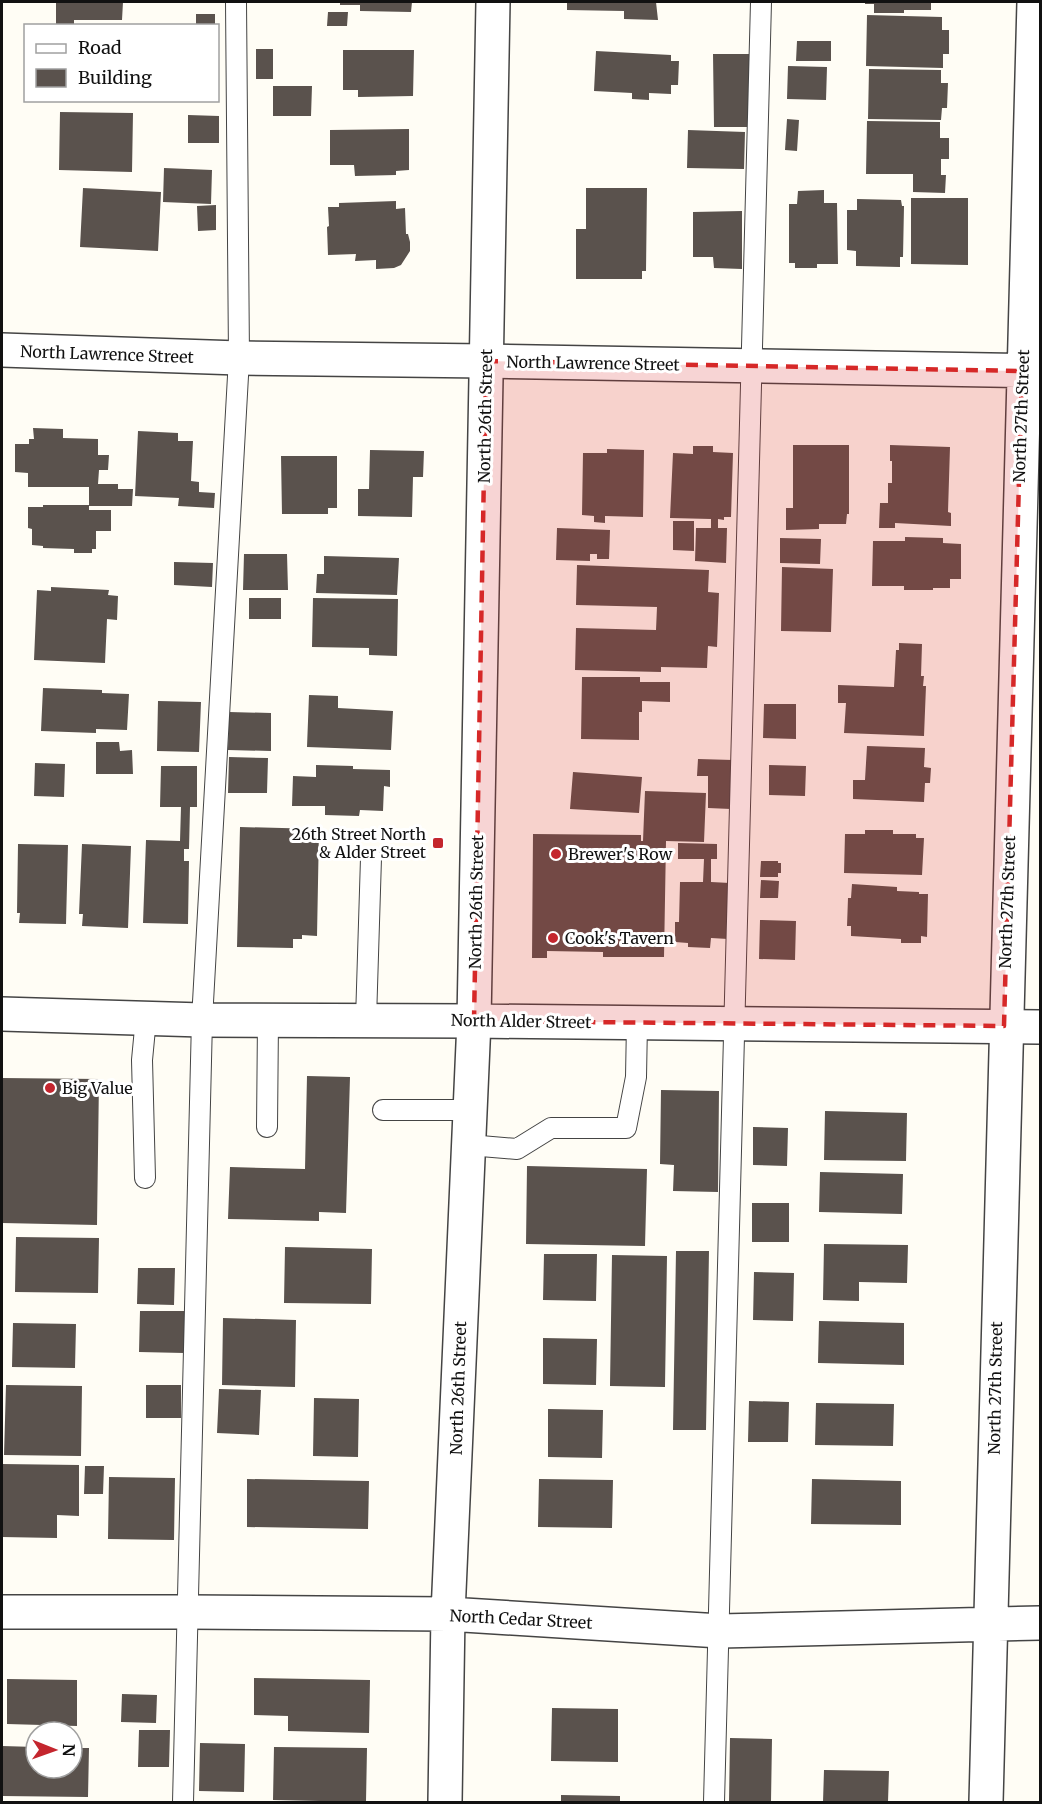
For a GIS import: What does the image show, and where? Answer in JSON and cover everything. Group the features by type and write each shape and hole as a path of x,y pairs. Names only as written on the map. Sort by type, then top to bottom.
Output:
{"street":[{"name":"North 26th Street","path":"445,1803 448,1614 474,1020 493,2"},
{"name":"North 27th Street","path":"986,1803 1004,1026 1031,371 1034,2"},
{"name":"North Lawrence Street","path":"2,350 240,358 1031,371"},
{"name":"North Alder Street","path":"2,1014 201,1020 474,1020 1041,1026"},
{"name":"North Cedar Street","path":"2,1612 448,1614 720,1631 1041,1623"}],"lane":[{"path":"183,1803 201,1020 240,358 236,2"},
{"path":"714,1803 762,2"},
{"path":"366,1020 371,858"},
{"path":"145,1178 142,1060 146,1018"},
{"path":"267,1127 268,1020"},
{"path":"469,1145 517,1149 551,1128 626,1128 636,1077 637,1023"},
{"path":"383,1110 470,1110"}],"highlighted area":[{"path":"486,361 1022,371 1004,1026 474,1021"}],"building":[{"path":"56,2 123,2 122,20 74,20 74,24 56,24"},
{"path":"340,2 412,2 411,12 360,11 360,5 340,5"},
{"path":"567,2 656,2 658,20 624,19 624,11 567,10"},
{"path":"865,2 931,2 931,10 874,13 874,4 865,4"},
{"path":"328,12 348,12 347,26 327,26"},
{"path":"196,14 215,14 215,24 196,24"},
{"path":"867,15 942,17 942,30 949,30 949,54 943,54 943,68 866,66"},
{"path":"797,41 831,41 831,61 796,61"},
{"path":"256,49 273,49 273,79 256,79"},
{"path":"343,50 414,50 413,96 358,97 358,90 343,90"},
{"path":"596,51 671,55 671,61 679,61 678,85 671,85 671,94 649,93 649,100 632,99 632,93 594,91"},
{"path":"713,54 753,54 753,127 714,127"},
{"path":"788,66 827,67 826,100 787,99"},
{"path":"869,69 941,70 941,83 948,83 947,108 942,108 941,120 868,119"},
{"path":"273,86 312,86 311,116 273,116"},
{"path":"60,112 133,113 132,172 59,170"},
{"path":"188,115 219,116 219,143 188,143"},
{"path":"787,119 799,120 797,151 785,150"},
{"path":"867,121 940,122 940,138 949,138 949,159 941,159 941,175 946,175 945,193 913,192 913,174 866,174"},
{"path":"409,129 409,170 396,171 396,175 355,176 354,165 330,165 330,130"},
{"path":"688,130 745,132 744,169 687,168"},
{"path":"164,168 212,170 211,204 163,202"},
{"path":"83,188 161,192 158,251 80,247"},
{"path":"586,188 647,188 646,271 642,271 642,279 576,279 576,229 586,229"},
{"path":"824,190 824,203 837,203 838,264 817,264 817,268 795,268 795,263 789,263 789,204 797,204 798,191"},
{"path":"911,198 968,198 968,265 911,264"},
{"path":"857,199 901,200 904,206 903,257 900,257 900,267 856,266 856,251 847,250 847,210 857,210"},
{"path":"396,201 396,209 405,208 406,234 410,242 410,251 401,265 394,268 376,269 376,260 355,261 356,254 328,255 328,207 339,207 339,203"},
{"path":"216,205 216,230 198,231 197,206"},
{"path":"742,211 742,269 714,268 713,257 693,257 693,212"},
{"path":"33,428 63,429 63,438 98,439 98,455 109,455 108,470 99,470 98,484 118,484 118,489 133,489 132,506 89,506 89,487 28,487 28,473 15,472 15,444 29,444 29,439 34,439"},
{"path":"138,431 178,433 178,441 193,441 191,481 199,482 199,492 215,493 214,508 178,506 179,498 135,496"},
{"path":"793,445 849,445 849,514 847,514 846,524 819,524 819,529 786,530 786,508 793,508"},
{"path":"890,445 950,447 948,512 951,513 951,526 895,523 895,528 879,528 880,503 888,503 888,483 892,483"},
{"path":"693,446 713,446 713,452 733,453 731,517 724,517 724,520 718,519 718,528 727,528 726,563 695,561 696,528 711,528 711,519 670,518 673,453 693,454"},
{"path":"607,449 644,450 643,517 605,516 605,523 594,522 594,516 582,515 583,453 607,453"},
{"path":"370,450 424,451 423,477 413,477 412,517 358,516 358,489 369,489"},
{"path":"281,456 337,456 337,508 328,508 328,514 282,514"},
{"path":"43,505 89,505 89,510 111,510 111,531 96,531 96,549 92,549 92,553 74,553 74,549 43,548 43,546 32,545 32,529 28,528 28,507 43,507"},
{"path":"673,521 694,521 694,551 673,550"},
{"path":"557,528 610,530 609,559 597,559 597,554 590,554 590,561 556,560"},
{"path":"905,537 943,538 943,543 961,544 961,579 950,579 950,588 933,588 933,590 904,590 904,586 872,586 873,541 905,541"},
{"path":"780,538 821,539 820,564 780,563"},
{"path":"244,554 287,554 288,590 243,590"},
{"path":"324,556 399,558 397,595 316,593 317,574 324,574"},
{"path":"174,562 213,563 212,587 174,585"},
{"path":"577,565 709,570 708,592 719,593 717,647 708,646 707,668 661,667 661,672 575,670 576,628 656,630 657,607 576,605"},
{"path":"782,567 833,569 831,632 781,631"},
{"path":"51,587 109,590 108,595 118,596 117,620 107,619 105,663 34,660 37,590 51,591"},
{"path":"249,598 281,598 281,619 249,619"},
{"path":"313,598 398,599 397,656 369,655 369,648 312,647"},
{"path":"899,643 922,644 921,676 924,676 923,686 926,686 924,736 844,733 846,703 838,703 838,685 894,687 896,650 899,650"},
{"path":"582,677 640,677 640,682 670,682 670,702 642,701 642,712 639,712 639,740 581,739"},
{"path":"43,688 102,690 102,693 129,694 127,730 96,729 96,733 41,731"},
{"path":"309,695 338,696 338,708 393,711 391,750 307,747"},
{"path":"158,701 201,702 199,752 157,751"},
{"path":"764,704 796,704 796,739 763,738"},
{"path":"229,712 271,713 271,751 228,750"},
{"path":"96,742 119,742 120,751 132,750 133,774 96,774"},
{"path":"867,746 925,748 924,767 931,768 930,783 925,783 924,802 853,799 853,780 865,780"},
{"path":"229,757 268,758 267,793 228,793"},
{"path":"698,759 733,760 731,809 708,808 708,776 697,776"},
{"path":"35,763 65,764 64,797 34,796"},
{"path":"316,765 390,770 390,787 384,786 383,811 360,810 359,816 325,815 325,806 292,806 293,776 316,777"},
{"path":"769,765 806,766 805,796 769,795"},
{"path":"161,766 197,766 197,807 190,807 189,849 184,849 184,861 189,861 188,924 143,923 146,840 180,841 181,807 160,807"},
{"path":"573,772 642,777 639,813 570,809"},
{"path":"645,791 706,793 704,842 666,841 664,957 603,957 603,952 547,951 547,958 532,958 533,834 641,835 641,841 643,841"},
{"path":"240,827 319,829 317,936 302,935 302,939 293,939 293,948 237,947"},
{"path":"865,830 893,830 893,834 916,834 916,838 924,838 922,875 844,873 845,834 865,834"},
{"path":"678,843 717,844 717,859 711,859 711,882 730,883 728,939 711,938 710,948 688,947 688,943 675,942 675,922 679,922 680,882 703,882 704,859 678,859"},
{"path":"18,844 68,845 66,924 19,923 20,913 17,913"},
{"path":"82,844 131,846 128,928 82,926 83,914 79,914"},
{"path":"761,861 781,863 781,873 778,873 778,877 760,877"},
{"path":"761,880 779,881 778,898 760,898"},
{"path":"852,884 897,887 897,891 928,894 927,937 921,936 921,943 901,943 901,939 851,936 851,926 847,926 848,898 851,898"},
{"path":"760,920 796,921 795,960 759,959"},
{"path":"307,1076 350,1077 346,1213 319,1212 319,1221 228,1219 230,1167 305,1169"},
{"path":"2,1078 99,1079 97,1225 2,1223"},
{"path":"661,1090 719,1091 718,1192 673,1191 674,1165 660,1164"},
{"path":"825,1111 907,1113 906,1161 824,1160"},
{"path":"753,1127 788,1128 787,1166 753,1165"},
{"path":"527,1166 647,1169 645,1246 526,1244"},
{"path":"820,1172 903,1174 902,1214 819,1212"},
{"path":"752,1203 789,1203 789,1242 752,1242"},
{"path":"16,1237 99,1238 98,1293 15,1292"},
{"path":"824,1244 908,1245 907,1283 859,1282 859,1301 823,1300"},
{"path":"285,1247 372,1249 371,1304 284,1303"},
{"path":"676,1251 709,1251 706,1430 673,1430"},
{"path":"544,1254 597,1254 596,1301 543,1300"},
{"path":"612,1255 667,1256 665,1387 610,1386"},
{"path":"138,1268 175,1268 174,1305 137,1304"},
{"path":"754,1272 794,1273 793,1321 753,1320"},
{"path":"140,1311 184,1311 184,1353 139,1352"},
{"path":"223,1318 296,1320 295,1387 222,1385"},
{"path":"819,1321 904,1323 904,1365 818,1363"},
{"path":"13,1323 76,1324 75,1368 12,1367"},
{"path":"543,1338 597,1339 596,1385 543,1384"},
{"path":"6,1385 82,1386 81,1456 4,1455"},
{"path":"146,1385 181,1385 181,1418 146,1418"},
{"path":"219,1389 261,1390 259,1435 217,1433"},
{"path":"314,1398 359,1399 358,1457 313,1456"},
{"path":"749,1401 789,1402 788,1442 748,1442"},
{"path":"816,1403 894,1404 893,1446 815,1445"},
{"path":"548,1409 603,1410 602,1458 548,1457"},
{"path":"2,1464 79,1465 79,1516 57,1515 57,1538 2,1537"},
{"path":"85,1466 104,1466 103,1494 84,1494"},
{"path":"109,1477 175,1478 174,1540 108,1539"},
{"path":"247,1479 369,1481 368,1529 247,1527"},
{"path":"539,1479 613,1480 612,1528 538,1527"},
{"path":"812,1479 901,1481 901,1525 811,1524"},
{"path":"254,1678 370,1680 369,1733 288,1731 288,1716 254,1715"},
{"path":"7,1679 77,1680 77,1720 24,1720 24,1724 7,1724"},
{"path":"122,1694 157,1695 156,1723 121,1722"},
{"path":"552,1708 618,1709 618,1762 551,1761"},
{"path":"139,1730 170,1730 169,1767 138,1767"},
{"path":"730,1738 772,1739 771,1802 729,1802"},
{"path":"200,1743 245,1744 244,1792 199,1791"},
{"path":"2,1746 24,1747 24,1780 84,1780 84,1748 89,1748 88,1797 2,1796"},
{"path":"274,1747 367,1748 366,1802 273,1800"},
{"path":"824,1770 889,1771 888,1802 823,1802"},
{"path":"561,1795 620,1796 620,1802 561,1802"}],"place":[{"name":"26th Street North & Alder Street","path":"438,843"},
{"name":"Brewer's Row","path":"556,854"},
{"name":"Cook's Tavern","path":"553,938"},
{"name":"Big Value","path":"50,1088"}]}
